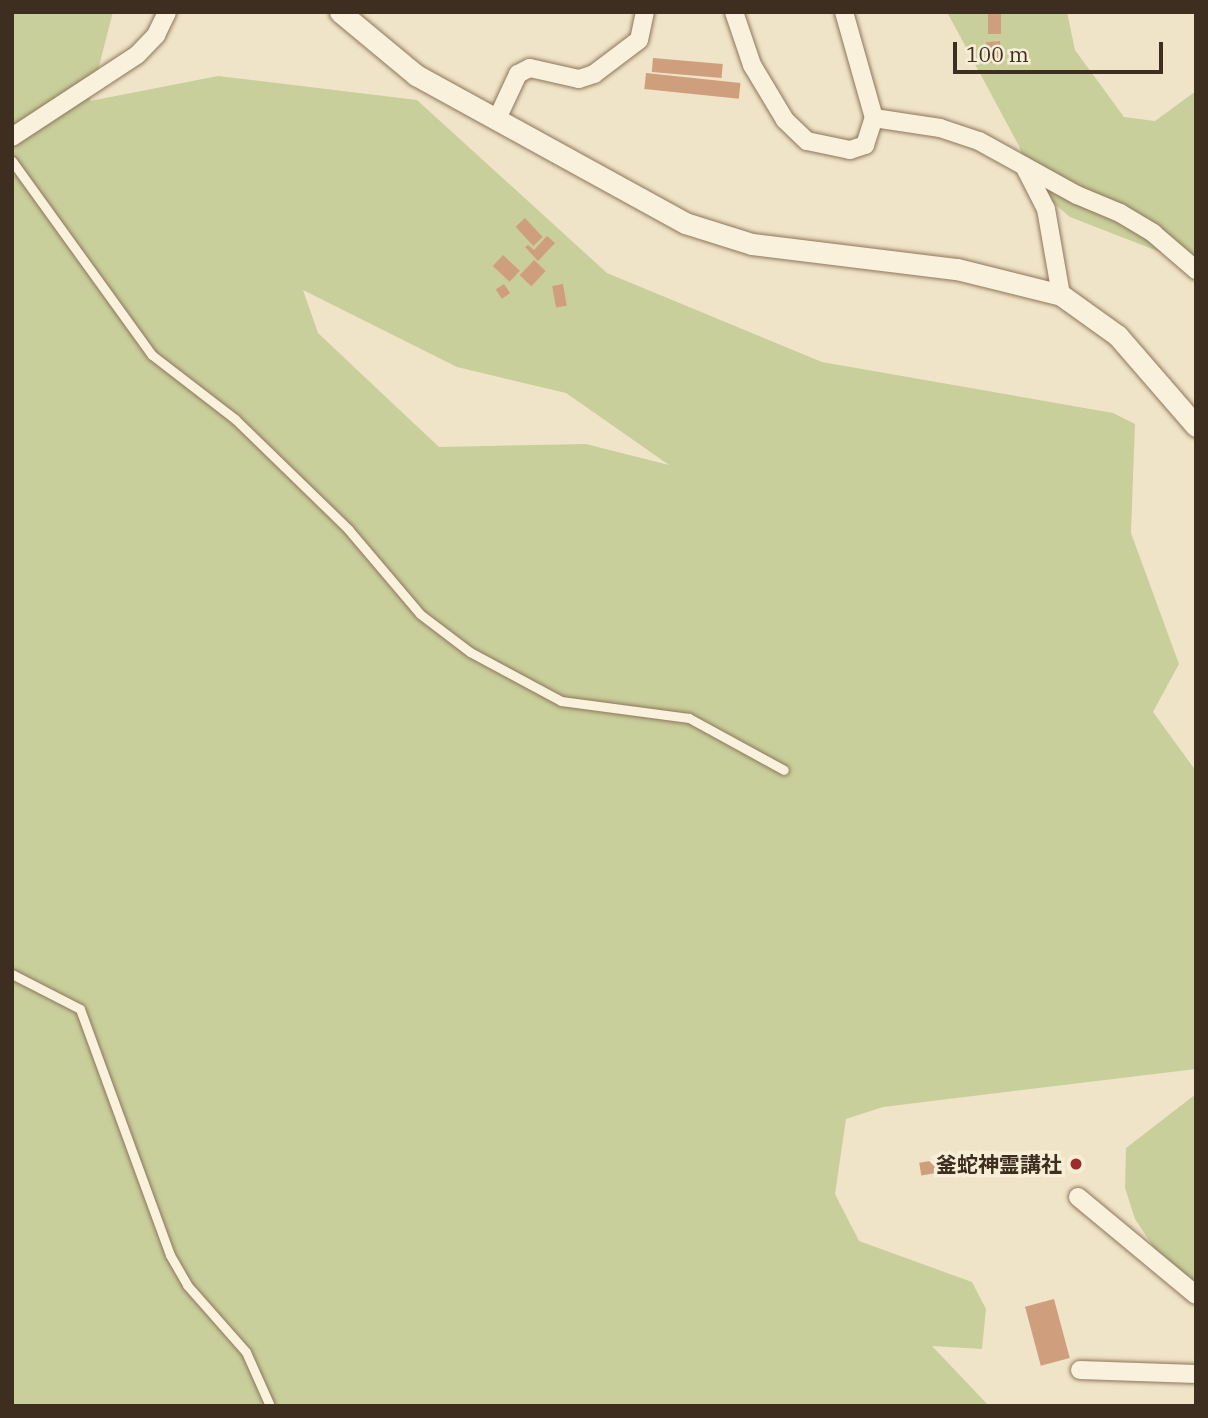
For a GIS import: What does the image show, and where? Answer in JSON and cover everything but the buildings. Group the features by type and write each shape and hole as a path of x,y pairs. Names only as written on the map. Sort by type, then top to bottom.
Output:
{"street":[{"path":"12,137 137,55 156,35 167,12"},
{"path":"340,12 416,75 652,208 718,234 752,244 957,269 1061,295 1118,336 1196,426"},
{"path":"497,119 518,74 530,68 579,79 594,74 639,40 645,12"},
{"path":"734,12 761,83 785,120 807,141 850,150 865,145 874,118 844,12"},
{"path":"874,118 962,134 1153,233 1196,270"},
{"path":"1022,163 1046,209 1061,295"},
{"path":"1078,1197 1196,1295"},
{"path":"1080,1370 1196,1374"}],"lane":[{"path":"12,162 152,355 235,419 348,529 419,614 470,652 561,701 689,718 784,770"},
{"path":"12,974 80,1009 170,1255 187,1285 246,1352 270,1406"}],"green space":[{"path":"12,12 113,12 90,101 218,76 417,100 607,273 822,362 1113,413 1135,424 1131,533 1179,664 1153,712 1196,771 1196,1069 883,1107 846,1119 835,1194 859,1241 972,1282 986,1309 982,1349 932,1346 989,1406 12,1406","holes":["303,290 457,367 566,393 669,465 586,444 439,447 318,333"]},
{"path":"947,12 1067,12 1075,50 1124,117 1155,121 1196,91 1196,266 1070,217 1033,186 1019,146"},
{"path":"1196,1094 1196,1281 1164,1263 1135,1219 1125,1188 1126,1148"}],"place":[{"name":"釜蛇神霊講社","path":"1076,1164"}]}
